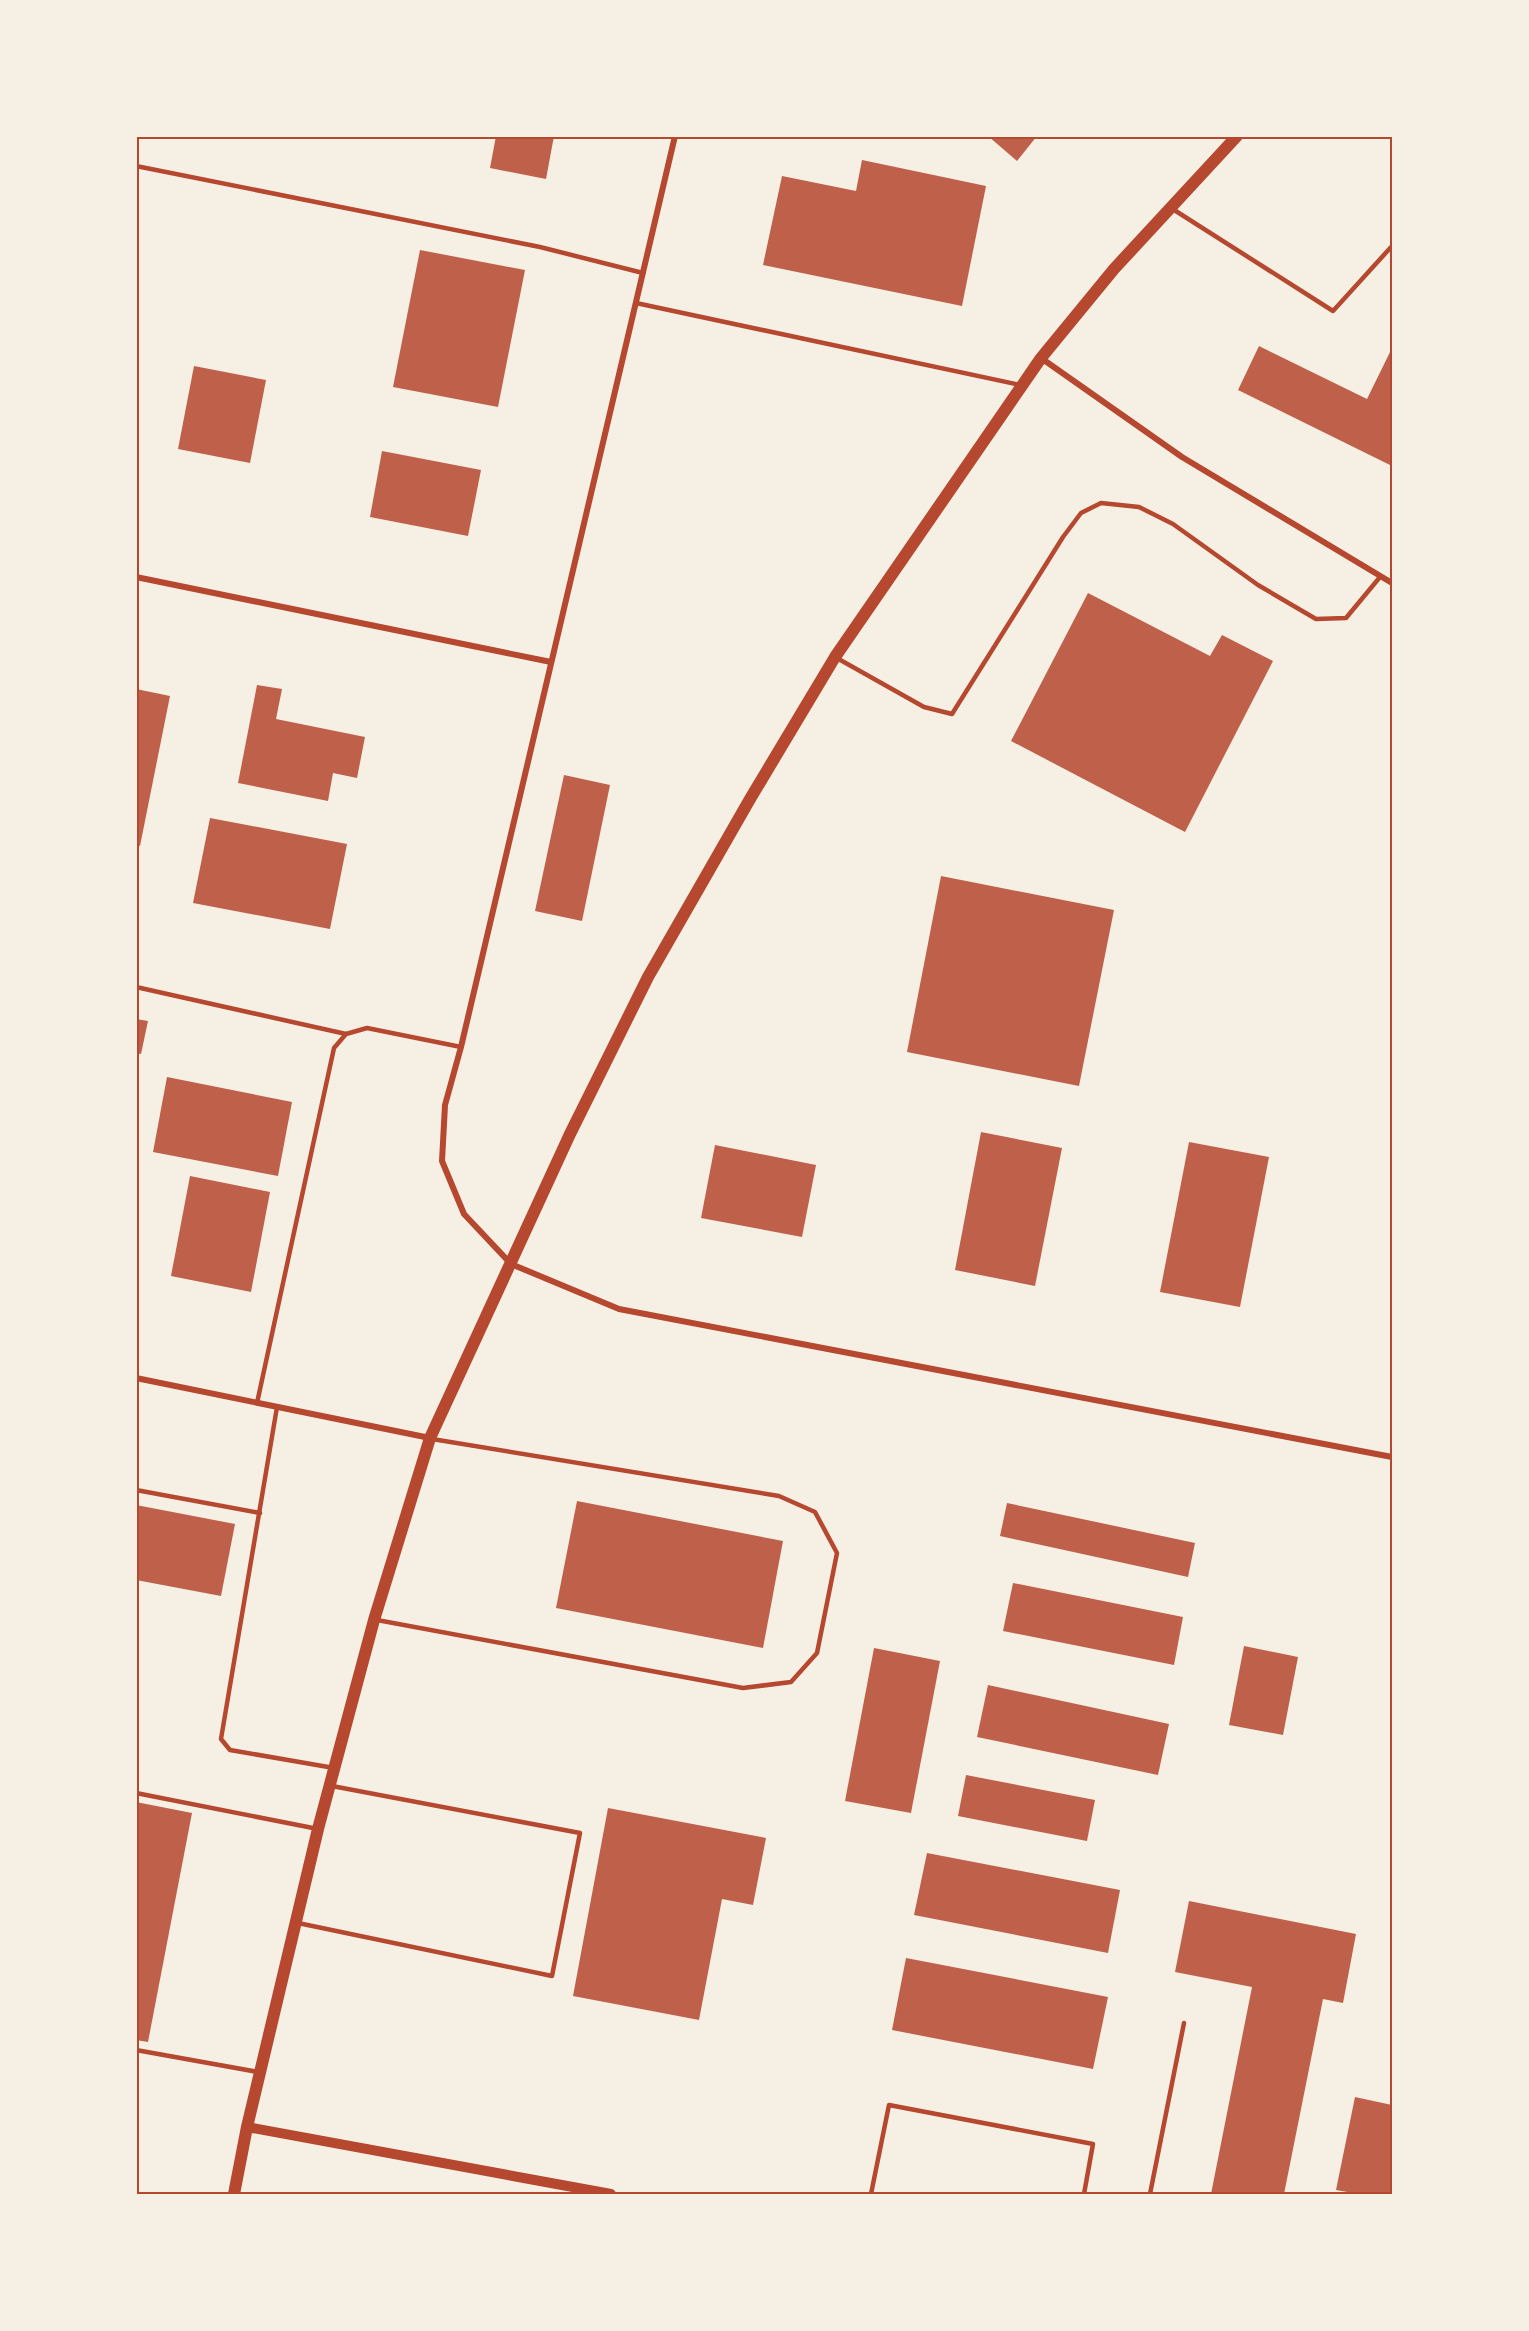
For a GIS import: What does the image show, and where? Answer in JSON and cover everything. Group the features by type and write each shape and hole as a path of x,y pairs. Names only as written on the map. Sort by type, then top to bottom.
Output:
{"main road":[{"path":"234,2194 247,2127 329,1785 374,1620 430,1438 570,1134 648,977 835,657 1041,358 1114,269 1237,136"}],"street":[{"path":"675,136 461,1047 445,1105 442,1161 464,1214 511,1264 619,1309 1392,1456"},
{"path":"1041,358 1182,457 1392,584"},
{"path":"136,576 551,662"},
{"path":"136,1378 430,1438"},
{"path":"247,2127 611,2194"}],"lane":[{"path":"136,166 540,248 643,273"},
{"path":"1171,208 1333,311 1392,246"},
{"path":"636,303 1022,385"},
{"path":"835,657 924,707 952,714 1063,537 1081,513 1101,503 1139,507 1173,524 1258,585 1316,619 1346,618 1380,577"},
{"path":"136,987 346,1034 367,1028 461,1047"},
{"path":"257,1403 334,1047 346,1034"},
{"path":"277,1407 221,1739 230,1750 334,1768"},
{"path":"374,1620 743,1688 791,1682 817,1653 837,1553 814,1512 779,1496 430,1438"},
{"path":"136,1490 260,1513"},
{"path":"296,1922 552,1976 580,1833 329,1785"},
{"path":"136,1793 318,1829"},
{"path":"1150,2194 1184,2023"},
{"path":"136,2050 260,2073"},
{"path":"871,2194 889,2105 1093,2144 1084,2194"}],"building":[{"path":"496,136 554,136 546,179 490,168"},
{"path":"988,136 1037,136 1017,161"},
{"path":"862,160 986,186 962,306 763,265 782,176 856,191"},
{"path":"420,250 525,270 498,407 393,387"},
{"path":"1259,346 1367,399 1392,348 1392,466 1238,390"},
{"path":"194,366 266,380 250,463 178,449"},
{"path":"382,451 481,470 468,536 370,517"},
{"path":"1088,593 1210,656 1222,635 1273,661 1185,832 1011,741"},
{"path":"257,685 282,689 276,719 365,737 357,778 333,773 328,801 238,783"},
{"path":"136,689 170,696 140,846 136,845"},
{"path":"564,775 610,785 582,921 535,911"},
{"path":"210,818 347,844 330,929 193,903"},
{"path":"941,876 1114,910 1079,1086 907,1052"},
{"path":"136,1019 148,1021 141,1054 136,1053"},
{"path":"167,1077 292,1102 278,1176 153,1152"},
{"path":"981,1132 1062,1148 1035,1286 955,1270"},
{"path":"1189,1142 1269,1157 1240,1307 1160,1292"},
{"path":"715,1145 816,1165 802,1237 701,1218"},
{"path":"190,1176 270,1192 251,1292 171,1276"},
{"path":"577,1501 783,1541 763,1648 556,1608"},
{"path":"1007,1503 1195,1543 1188,1577 1000,1536"},
{"path":"136,1505 235,1524 221,1596 136,1580"},
{"path":"1013,1583 1183,1617 1174,1665 1003,1631"},
{"path":"1244,1646 1298,1657 1283,1735 1229,1725"},
{"path":"874,1648 940,1661 911,1813 845,1801"},
{"path":"988,1685 1169,1724 1158,1775 977,1737"},
{"path":"966,1775 1095,1800 1087,1841 958,1816"},
{"path":"136,1802 192,1813 148,2042 136,2040"},
{"path":"608,1808 766,1838 753,1905 722,1899 699,2020 573,1996"},
{"path":"927,1853 1120,1890 1108,1953 914,1915"},
{"path":"1189,1901 1356,1934 1343,2003 1323,1999 1284,2194 1211,2194 1252,1987 1175,1972"},
{"path":"906,1958 1108,1997 1093,2069 892,2030"},
{"path":"1355,2097 1392,2105 1392,2194 1359,2194 1336,2190"}]}
